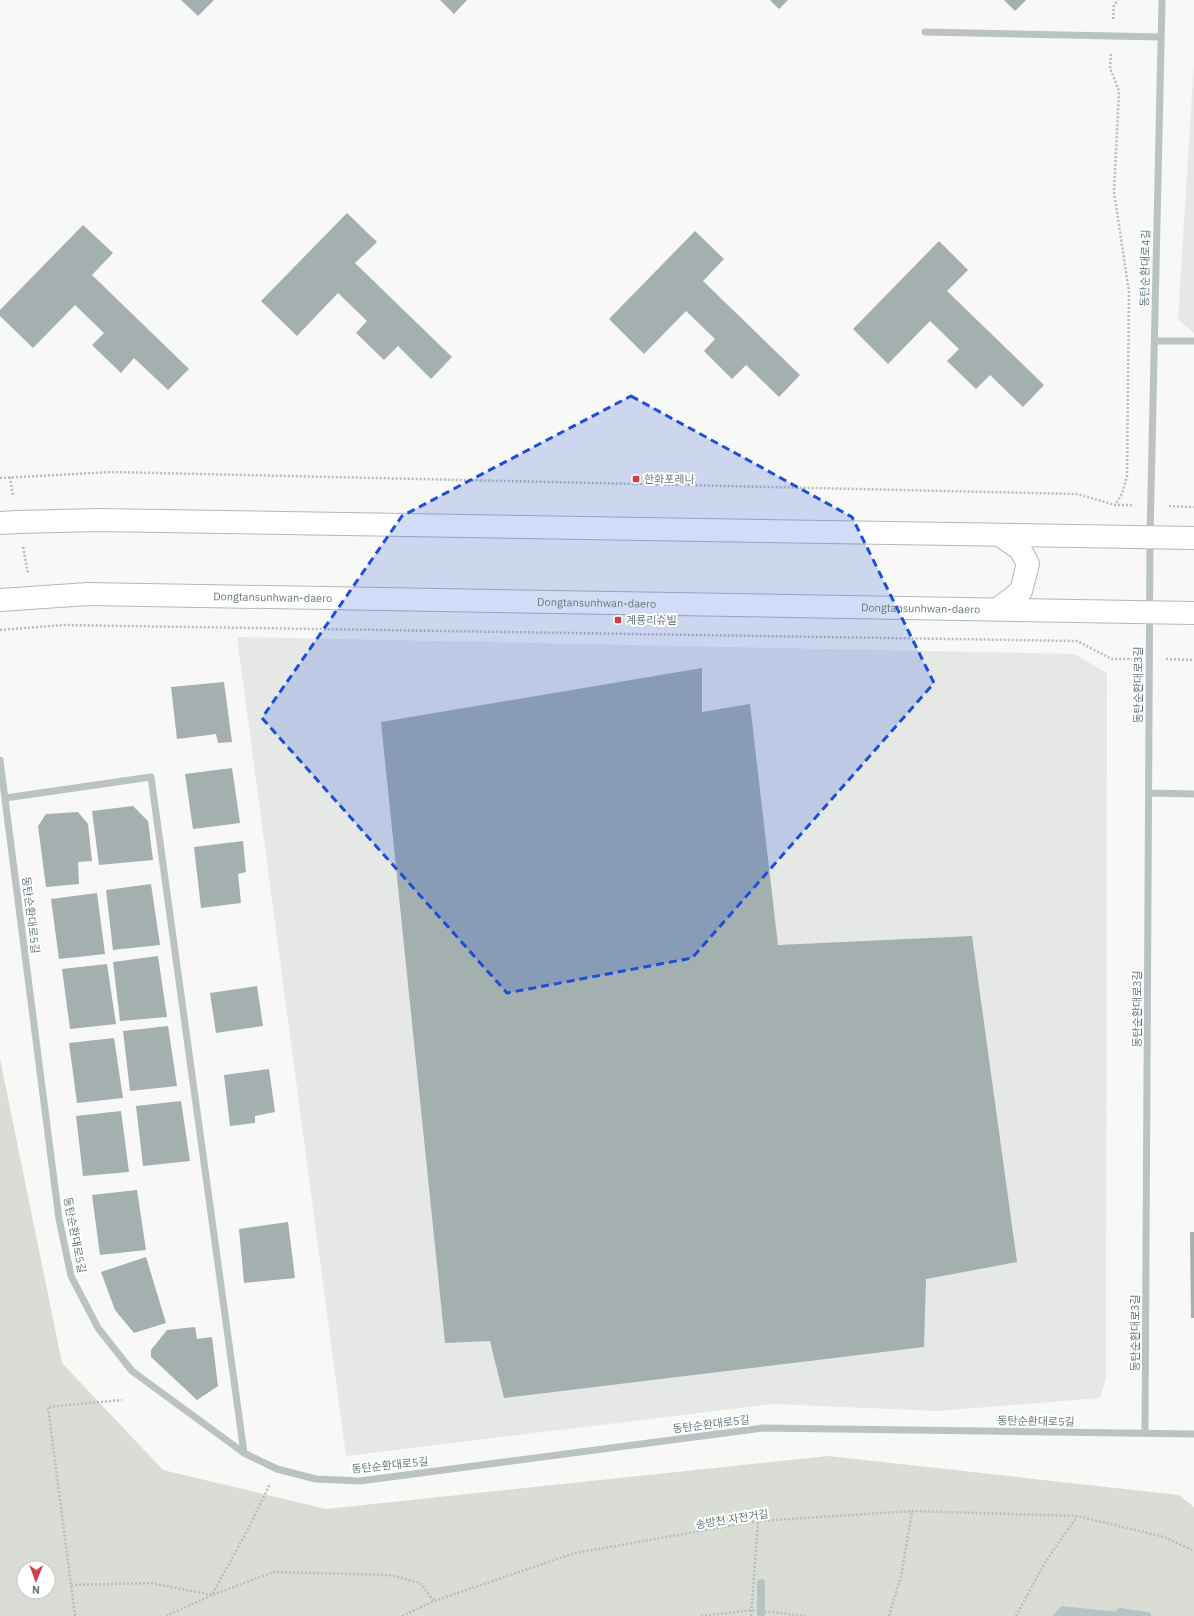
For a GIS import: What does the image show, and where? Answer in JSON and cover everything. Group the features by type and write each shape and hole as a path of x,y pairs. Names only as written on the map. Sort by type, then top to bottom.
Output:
{"main road":[{"path":"9,522 98,520 1194,538"},
{"path":"998,609 1021,591 1028,564 1020,549 1001,536"},
{"name":"Dongtansunhwan-daero","path":"0,600 88,594 204,595 1194,612"}],"street":[{"name":"동탄순환대로4길","path":"1150,537 1162,0"},
{"path":"926,32 1161,37"},
{"path":"1155,341 1194,341"},
{"name":"동탄순환대로3길","path":"1145,1433 1150,537"},
{"name":"동탄순환대로5길","path":"0,760 59,1219 71,1276 98,1328 132,1371 244,1453 277,1469 316,1479 360,1481 763,1428 1145,1433"},
{"path":"5,798 151,776 244,1453"},
{"path":"1149,793 1194,794"},
{"path":"1145,1433 1194,1434"}],"path":[{"path":"1114,5 1118,0"},
{"path":"0,478 112,472 1077,494 1115,505 1122,494 1127,476 1129,292 1114,192 1119,91 1110,68"},
{"path":"10,477 9,522 33,597 38,627"},
{"path":"0,630 79,625 1077,641 1112,659"},
{"path":"75,1616 48,1407 122,1400"},
{"path":"212,1596 248,1529 277,1469"},
{"path":"889,1616 901,1576 912,1511"},
{"name":"송방천 자전거길","path":"402,1616 434,1601 575,1553 758,1521 912,1511 1077,1516 1164,1537 1194,1551"},
{"path":"1016,1616 1046,1561 1077,1516"},
{"path":"751,1616 758,1521"},
{"path":"166,1616 274,1572 389,1575 420,1583 434,1601"},
{"path":"71,1585 151,1583 212,1596"},
{"path":"701,1616 752,1610 806,1616"}],"highlighted area":[{"path":"631,396 852,517 934,683 692,958 507,993 262,718 402,516"}],"shaded area":[{"path":"1194,62 1194,333 1178,319"},
{"path":"237,637 1074,654 1107,673 1106,1378 1100,1398 938,1411 773,1404 346,1456"},
{"path":"0,1059 62,1363 163,1470 326,1509 828,1456 1179,1495 1194,1507 1194,1616 0,1616"},
{"path":"1062,1606 1120,1612 1120,1616 1052,1616"}],"building":[{"path":"181,0 214,0 198,16"},
{"path":"440,0 467,0 454,14"},
{"path":"770,0 788,0 779,9"},
{"path":"1004,0 1026,0 1015,11"},
{"path":"347,213 377,242 355,263 452,357 431,379 398,346 384,360 356,333 367,321 338,293 297,336 261,301"},
{"path":"83,225 113,253 92,275 189,369 168,390 134,358 121,373 92,345 104,333 75,305 33,348 0,316 0,310"},
{"path":"695,231 724,259 703,281 800,375 779,397 746,365 732,379 704,351 715,339 686,311 644,354 609,319"},
{"path":"939,241 968,270 947,291 1044,385 1023,407 990,375 976,389 947,361 959,349 930,321 888,364 853,329"},
{"path":"702,668 702,712 750,704 778,945 972,936 1017,1262 926,1279 924,1347 504,1398 490,1341 445,1343 381,722"},
{"path":"224,682 232,742 218,743 216,734 177,739 171,687"},
{"path":"232,768 240,823 193,829 185,774"},
{"path":"133,806 148,821 153,860 99,865 92,811"},
{"path":"78,812 88,824 92,861 78,862 79,884 46,887 38,826 46,814"},
{"path":"243,841 246,872 238,874 241,903 201,908 194,847"},
{"path":"151,884 160,945 113,950 106,890"},
{"path":"97,893 105,954 59,959 51,899"},
{"path":"158,956 167,1017 120,1021 113,962"},
{"path":"107,964 116,1024 70,1029 62,969"},
{"path":"257,986 263,1026 216,1033 210,993"},
{"path":"168,1026 177,1086 130,1091 123,1031"},
{"path":"114,1038 123,1098 77,1103 69,1043"},
{"path":"269,1069 275,1112 255,1116 255,1123 230,1126 224,1075"},
{"path":"181,1101 190,1161 143,1166 136,1106"},
{"path":"121,1111 129,1172 83,1176 76,1116"},
{"path":"137,1190 146,1250 100,1255 92,1195"},
{"path":"288,1222 295,1278 244,1283 239,1229"},
{"path":"1190,1232 1194,1232 1194,1318 1191,1318"},
{"path":"146,1257 166,1323 134,1333 115,1310 101,1272"},
{"path":"195,1327 197,1339 212,1337 218,1386 197,1400 151,1357 151,1350 167,1330"}],"waterway":[{"path":"761,1583 761,1616"},
{"path":"1117,1616 1120,1612 1147,1616"}],"place":[{"name":"한화포레나","path":"636,479"},
{"name":"계룡리슈빌","path":"618,620"}]}
